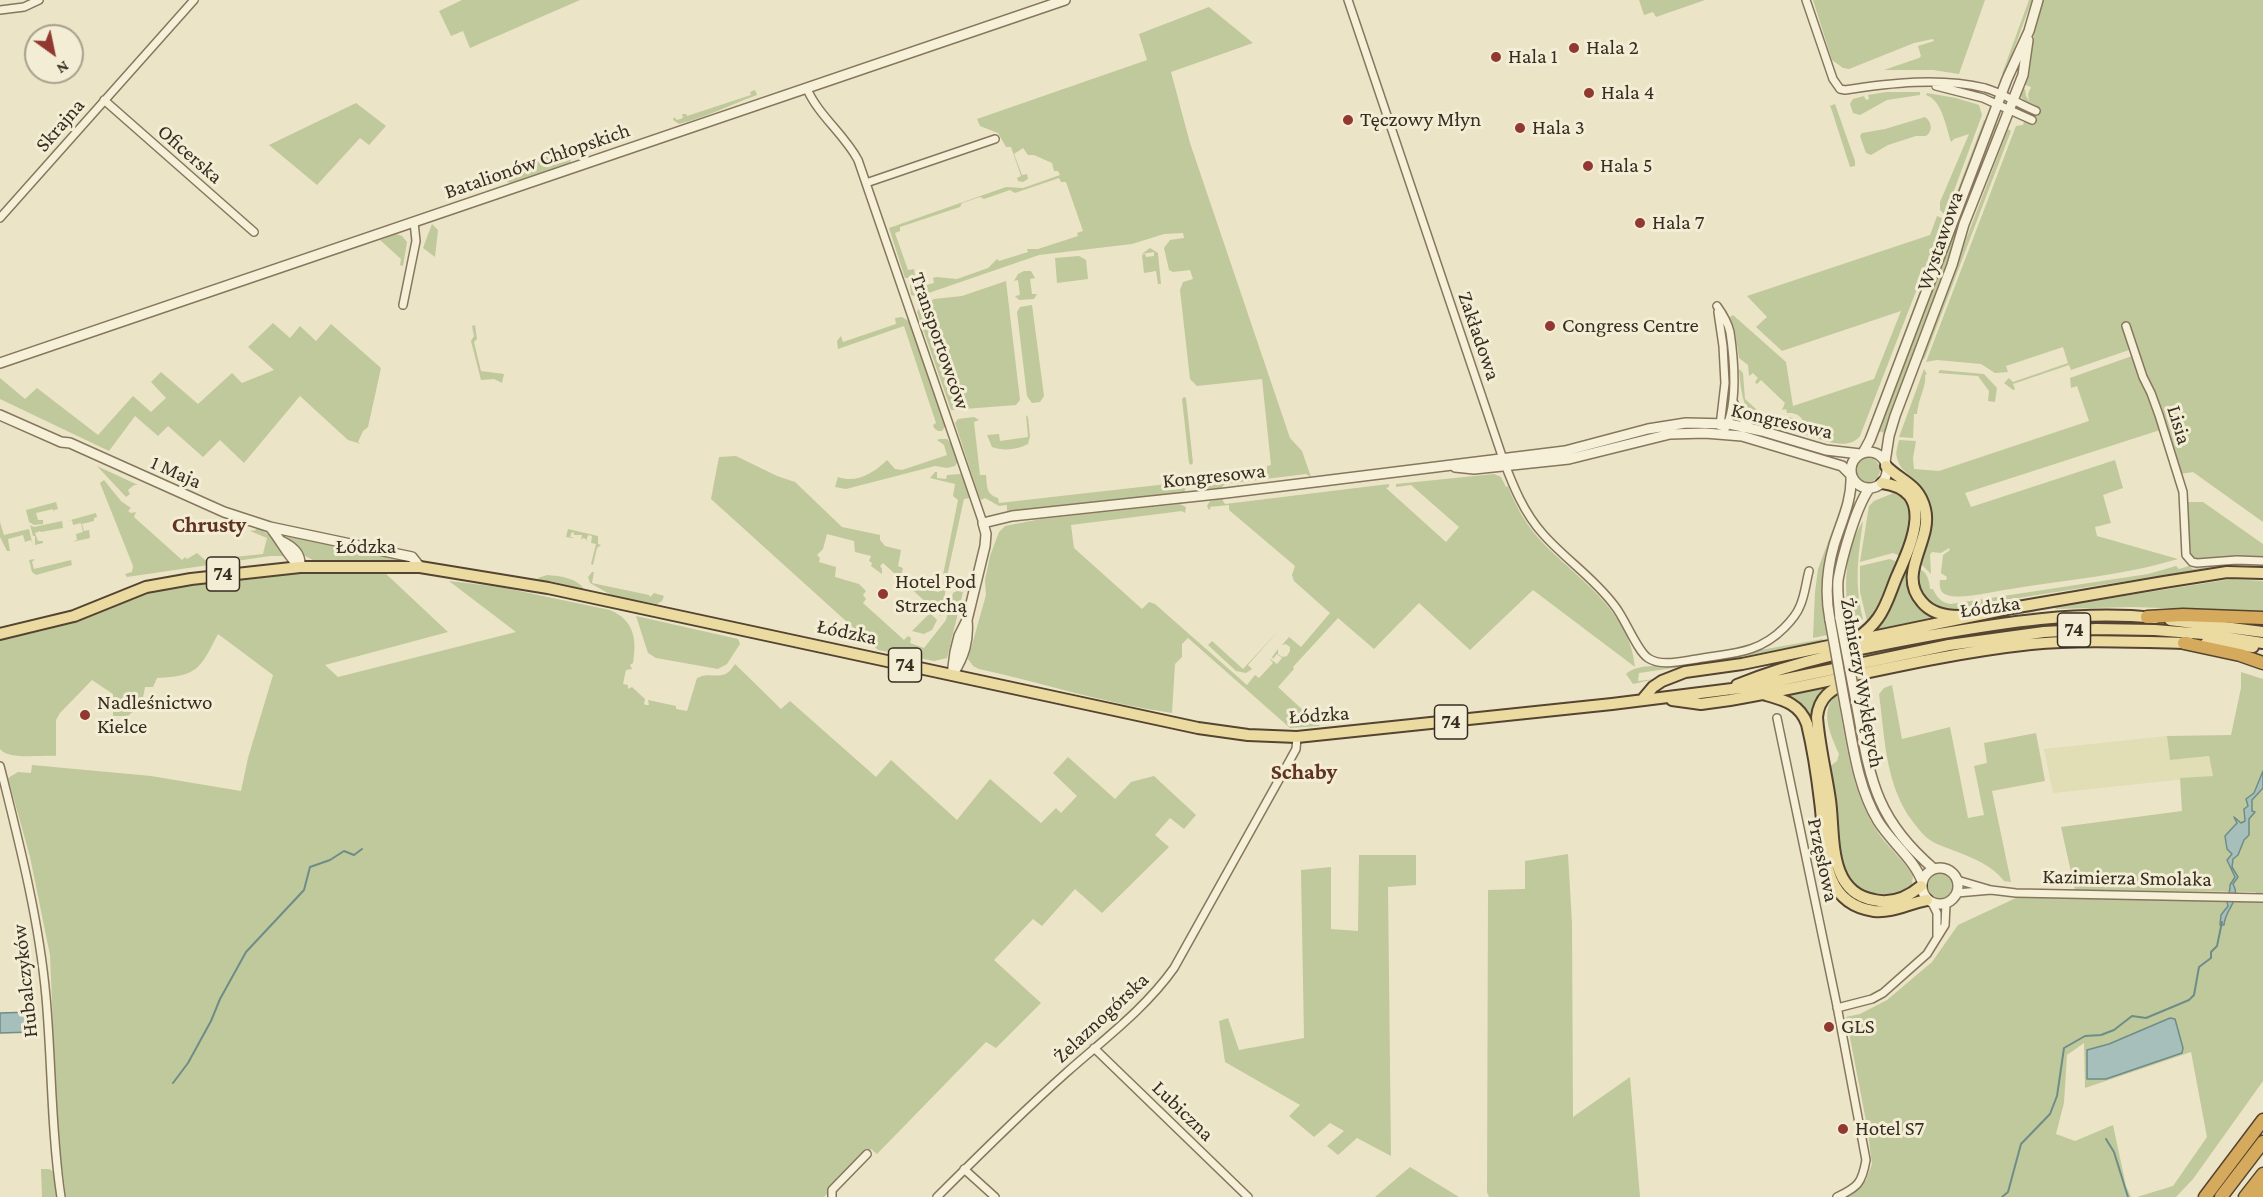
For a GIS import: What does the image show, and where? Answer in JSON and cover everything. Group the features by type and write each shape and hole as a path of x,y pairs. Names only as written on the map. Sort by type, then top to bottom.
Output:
{"highway":[{"path":"2147,617 2263,618"},
{"path":"2184,643 2240,655 2263,663"},
{"path":"2205,1197 2263,1119"},
{"path":"2221,1197 2263,1142"},
{"path":"2245,1197 2263,1174"},
{"path":"2256,1197 2263,1188"}],"main road":[{"path":"1854,641 1880,616 1899,572 1927,525 1923,501 1913,486 1886,464"},
{"path":"1882,483 1899,488 1911,499 1915,512 1917,543 1912,576 1916,595 1933,611 1953,616 1978,615"},
{"name":"Łódzka","path":"0,634 74,616 147,587 212,576 300,567 420,567 548,588 1214,731 1297,737 1760,685 1949,645 2044,632 2096,629 2155,630 2214,635 2263,643"},
{"path":"1642,700 1653,687 1662,681 1685,672 1742,664 1978,615 2227,572 2263,573"},
{"name":"Łódzka","path":"1729,688 1787,666 1899,640 2030,621 2070,617 2147,617 2263,632"},
{"name":"74","path":"1762,694 1962,654 2039,644 2112,640 2263,648"},
{"path":"1818,757 1819,705 1832,689 1859,675"},
{"path":"1657,698 1701,704 1762,694 1783,700 1800,710 1818,757 1839,872 1847,885 1865,898 1882,901 1905,897 1922,884"},
{"path":"1822,779 1825,861 1836,889 1850,902 1875,911 1895,910 1930,902"}],"street":[{"path":"0,10 32,4 39,0"},
{"name":"Skrajna","path":"0,219 194,0"},
{"name":"Batalionów Chłopskich","path":"0,363 1065,0"},
{"name":"Zakładowa","path":"1348,0 1504,463 1519,498 1536,526 1607,596 1626,622 1639,648 1651,660 1672,662 1762,646 1781,631 1797,612 1803,600 1809,570"},
{"path":"1806,0 1833,79 1840,89 1893,84 1963,84 1986,88 2036,111"},
{"name":"Wystawowa","path":"1861,454 1868,446 1997,105 2029,31 2038,0"},
{"name":"Wystawowa","path":"1886,464 1892,425 1952,265 1964,224 2026,65 2029,31"},
{"path":"1925,83 1961,91 2032,120"},
{"name":"Transportowców","path":"807,89 814,104 849,145 858,160 983,523 986,540 967,620 954,652 952,675"},
{"name":"Oficerska","path":"104,100 254,232"},
{"path":"866,183 995,139"},
{"path":"403,305 416,241 414,222"},
{"path":"1722,434 1725,383 1723,346 1717,306 1730,332 1734,404 1745,423 1752,429"},
{"name":"Lisia","path":"2126,326 2159,415 2183,492 2185,553 2192,562 2202,564 2237,560 2263,561"},
{"name":"Batalionów Chłopskich","path":"0,369 21,356"},
{"path":"1724,424 1734,404"},
{"name":"1 Maja","path":"0,408 64,437 70,443"},
{"name":"1 Maja","path":"0,415 61,442 70,443 204,504 270,526 412,557 420,567"},
{"name":"Kongresowa","path":"983,523 1012,516 1449,466 1474,469 1573,450 1663,426 1686,423 1724,424 1752,429 1826,450 1861,454"},
{"name":"Kongresowa","path":"1504,463 1574,458 1670,434 1722,434 1757,440 1842,466 1851,476"},
{"path":"1861,454 1878,454 1886,464 1887,473 1882,483 1869,489 1857,484 1851,476 1852,463 1861,454"},
{"name":"Żołnierzy Wyklętych","path":"1851,476 1848,505 1832,551 1828,573 1827,597 1830,620 1860,780 1869,804 1885,832 1916,867 1922,884"},
{"name":"Żołnierzy Wyklętych","path":"1869,489 1862,502 1838,581 1840,618 1869,771 1879,801 1901,834 1934,869"},
{"path":"270,526 281,541 291,546 298,554 300,567"},
{"name":"Przęsłowa","path":"1777,718 1866,1160 1863,1179 1852,1190 1838,1197"},
{"name":"Żelaznogórska","path":"937,1197 1019,1115 1147,1001 1174,968 1290,760 1296,748 1297,737"},
{"name":"Hubalczyków","path":"0,766 26,871 38,936 46,998 54,1136 61,1197"},
{"path":"1837,1008 1872,999 1883,993 1927,954 1937,940 1945,925 1946,903 1957,893 1957,880 1950,871 1940,868 1934,869 1925,876 1922,884 1937,913 1937,940"},
{"name":"Kazimierza Smolaka","path":"1957,880 1991,890 2016,893 2263,898"},
{"name":"Kazimierza Smolaka","path":"1957,893 1991,890"},
{"path":"1930,902 1946,903"},
{"name":"Lubiczna","path":"1094,1048 1248,1197"},
{"path":"832,1197 832,1190 867,1154"},
{"path":"964,1169 995,1197"}],"shaded area":[{"path":"2167,736 2170,760 2209,756 2213,776 2053,793 2044,749"}],"green space":[{"path":"462,0 580,0 470,48 463,31 451,36 439,11"},
{"path":"1639,0 1705,0 1656,17 1653,12 1644,15"},
{"path":"1813,0 1985,0 1959,74 1933,70 1884,70 1919,58 1921,56 1918,46 1934,41 1933,39 1914,43 1849,69 1843,68 1832,60"},
{"path":"2029,0 2032,0 2004,76 2002,74"},
{"path":"2041,0 2263,0 2263,522 2193,472 2180,474 2160,430 1965,493 1971,507 2115,460 2123,488 2103,495 2111,523 2095,527 2097,536 2178,559 2116,573 1979,595 1953,596 1943,593 1940,589 1940,580 1946,580 1947,577 1941,573 1943,555 1950,550 1949,548 1941,553 1932,552 1930,555 1931,574 1920,563 1931,531 1931,509 1922,489 1898,462 1896,454 1899,440 1916,441 1914,469 1939,471 2089,421 2077,386 2071,388 2070,378 2132,356 2129,350 2071,370 2069,365 2013,384 2015,389 2013,390 2004,383 2009,378 2013,382 2068,363 2063,347 2006,366 2008,372 1995,373 1981,364 1937,360 1926,362 2016,126 2023,125 2029,104 2022,98 2020,91 2021,88 2025,89 2029,101 2028,94 2031,87 2023,84"},
{"path":"1209,7 1253,43 1171,72 1190,143 1290,438 1302,451 1311,477 1306,474 1225,484 1221,488 1205,489 1202,481 1206,475 1210,474 1211,479 1267,474 1267,466 1271,465 1262,379 1197,386 1190,379 1180,290 1183,282 1193,279 1190,270 1173,272 1169,270 1164,248 1170,240 1184,238 1183,233 1164,234 1132,244 1039,255 917,297 911,295 910,285 918,283 920,287 934,283 933,278 936,277 957,279 988,268 997,259 999,261 1028,252 1027,249 1038,249 1078,236 1077,233 1083,231 1066,182 1061,182 1059,178 1015,193 1010,190 984,199 980,197 962,203 960,207 900,227 900,231 895,233 908,270 914,269 913,278 905,278 889,228 1006,187 1023,188 1060,175 1058,171 1054,171 1052,163 1034,155 1028,155 1023,148 1014,154 1022,175 1027,174 1028,179 1023,182 1018,181 1017,178 1021,176 1011,147 1006,147 998,133 980,126 977,119 1147,60 1139,34"},
{"path":"755,90 757,95 699,118 679,124 673,120 674,117 677,120 683,118 682,114 687,116 751,95 750,92"},
{"path":"1886,92 1920,92 1920,95 1887,100 1860,115 1853,113 1850,104 1853,99 1864,96 1866,100 1869,99 1868,95"},
{"path":"1927,93 1979,105 1982,115 1945,215 1940,210 1940,202 1969,134 1951,142 1940,108 1926,95"},
{"path":"356,103 386,126 369,145 360,138 317,185 269,145"},
{"path":"1835,104 1855,166 1850,167 1830,106"},
{"path":"1925,117 1931,126 1926,136 1916,136 1888,145 1871,155 1866,153 1860,136 1862,133"},
{"path":"1984,120 1987,121 1950,217 1948,216"},
{"path":"1995,123 1997,124 1885,433 1878,431"},
{"path":"2008,129 2011,131 1924,360 1922,355"},
{"path":"568,146 572,154 570,164 510,183 499,178 505,170 518,163 522,166 554,154 555,149"},
{"path":"1937,216 1944,219 1860,436 1855,441 1841,444 1804,434 1802,418 1796,414 1787,413 1786,409 1782,410 1785,403 1761,380 1757,384 1755,382 1758,378 1753,373 1749,376 1748,365 1739,358 1730,317 1733,315 1786,362 1793,406 1874,379 1901,311 1782,351 1756,327 1767,317 1747,296 1930,235"},
{"path":"1946,221 1948,224 1869,428"},
{"path":"432,224 438,230 435,257 423,248"},
{"path":"396,234 402,236 407,242 403,266 400,265 401,259 380,240"},
{"path":"1150,248 1158,253 1161,284 1158,284 1156,271 1144,273 1142,255 1154,256 1154,252 1142,254"},
{"path":"1079,256 1086,260 1088,279 1057,283 1055,258"},
{"path":"1031,271 1035,278 1030,279 1032,294 1037,294 1034,299 1019,300 1015,296 1020,295 1018,280 1014,281 1018,274"},
{"path":"1006,281 1020,400 1016,405 951,410 917,312 921,305 934,299 962,296"},
{"path":"1032,305 1044,396 1040,402 1032,403 1027,396 1017,312 1020,307"},
{"path":"902,317 910,322 946,425 942,431 934,428 933,425 936,423 904,326 838,349 837,341 841,336 843,342 896,324 895,318"},
{"path":"273,323 290,338 300,326 316,341 331,324 381,368 368,427 363,431 358,442 361,444 348,440 300,396 244,463 220,440 203,457 168,426 158,436 135,416 109,451 0,399 0,378 25,399 37,388 98,435 133,396 151,412 166,398 151,382 161,372 198,404 232,373 242,383 274,370 248,347"},
{"path":"475,325 477,339 474,342 481,371 504,374 502,383 494,379 481,380 471,341 474,336 472,326"},
{"path":"1739,369 1743,373 1745,399 1768,420 1783,424 1784,421 1789,420 1788,417 1798,419 1801,425 1800,433 1771,425 1753,416 1744,400"},
{"path":"1924,369 1927,374 1917,414 1914,414 1913,438 1899,437"},
{"path":"1940,370 1984,374 1997,388 1995,402 1988,401 1989,391 1978,376 1938,373"},
{"path":"1186,398 1193,463 1191,465 1182,399"},
{"path":"1026,415 1030,436 1028,444 1010,449 992,447 987,435 999,434 1000,441 1028,437"},
{"path":"974,417 979,420 974,422 980,475 986,475 989,492 998,498 999,503 1176,483 1176,478 1183,480 1186,488 1184,492 1007,511 1007,505 999,506 985,498 981,500 979,496 955,423 958,419"},
{"path":"947,439 953,446 958,461 955,466 947,468 935,466 846,489 835,487 838,477 852,479 865,476 887,460 895,469 902,470 947,455 944,445 937,440"},
{"path":"736,456 795,482 842,527 880,535 880,540 885,546 901,550 898,566 903,568 901,577 918,578 916,590 939,592 941,588 946,588 941,616 883,563 880,566 882,574 871,566 872,563 869,561 871,556 855,552 854,541 827,534 823,549 817,555 820,558 819,562 836,567 835,577 859,584 866,591 863,595 866,599 863,603 904,640 908,636 911,638 910,643 924,648 946,620 953,593 963,592 947,658 934,661 878,650 711,499 719,457"},
{"path":"1868,458 1873,459 1879,465 1879,475 1873,481 1868,482 1863,481 1857,475 1856,470 1857,465 1863,459"},
{"path":"97,466 138,485 128,490 130,494 126,497"},
{"path":"937,472 937,478 946,479 947,475 961,474 970,498 964,499 946,581 943,575 958,500 953,496 955,484 930,478"},
{"path":"1494,474 1501,477 1506,487 1508,486 1523,517 1538,538 1614,613 1631,647 1635,667 1533,590 1470,650 1419,603 1374,649 1338,618 1293,667 1294,669 1278,687 1320,726 1290,728 1188,638 1182,644 1182,657 1175,664 1172,713 1099,699 979,669 973,666 968,659 986,595 985,580 990,556 999,532 1005,526 1041,519 1180,504 1186,507 1185,513 1182,511 1071,525 1074,548 1142,609 1149,602 1155,604 1247,685 1255,675 1259,678 1273,663 1269,658 1277,664 1282,658 1277,654 1273,659 1272,657 1278,649 1278,654 1282,657 1287,656 1290,647 1286,644 1282,645 1289,637 1301,647 1330,613 1294,581 1292,575 1295,566 1229,510 1229,505 1209,507 1211,508 1209,510 1207,506 1210,501 1222,499 1225,504 1389,484 1386,488 1446,542 1459,527 1411,485 1396,487 1396,484"},
{"path":"104,480 121,501 131,508 128,511 136,512 134,517 182,560 197,553 205,560 263,554 267,538 250,531 256,530 257,527 269,535 286,556 270,556 127,577 125,574 132,572 133,566 100,483"},
{"path":"1896,492 1908,507 1911,522 1900,556 1893,553 1860,562 1869,506 1874,501"},
{"path":"1853,501 1858,503 1839,557 1838,629 1836,629 1833,570"},
{"path":"56,502 61,519 58,509 54,510 54,513 53,509 36,513 38,520 43,520 43,524 34,525 29,522 26,510"},
{"path":"2187,502 2203,502 2263,544 2263,559 2201,562 2193,560 2186,550"},
{"path":"1842,504 1826,554 1822,583 1827,635 1813,638 1818,569"},
{"path":"1918,508 1923,518 1908,578 1940,619 1870,634 1917,538 1920,517"},
{"path":"96,513 97,517 94,521 82,524 84,531 89,530 90,538 72,542 77,540 76,534 83,532 81,523 73,525 72,520 67,521"},
{"path":"62,521 63,528 35,533 38,541 43,541 43,543 35,545 35,536 33,536 30,525 34,527"},
{"path":"1863,521 1858,559 1858,581 1863,619 1851,630 1846,574 1851,547"},
{"path":"0,522 4,535 29,529 33,546 31,540 25,542 23,535 8,539 10,551 7,551 0,537"},
{"path":"568,529 598,536 598,544 601,545 597,548 593,565 591,564 596,544 591,543 592,536 588,535 586,542 586,539 581,540 582,535 574,535 572,532 570,537 573,538 566,537"},
{"path":"282,533 407,561 315,561 305,556"},
{"path":"35,559 32,562 34,569 71,560 72,565 36,575 32,572 29,560"},
{"path":"1890,559 1898,562 1879,609 1867,624 1851,634 1867,621 1860,592 1860,566"},
{"path":"2230,564 2263,565 2208,568 1955,610 1937,607 1927,601 1921,592 1918,580 1919,569 1926,575 1930,589 1933,589 1942,601 1951,604 2148,574 2176,566 2179,569 2189,566 2193,569"},
{"path":"384,572 448,632 325,665 338,677 516,632 449,581 500,587 610,610 618,614 629,625 634,638 633,663 630,665 632,669 626,670 623,684 628,685 628,689 632,687 645,699 644,704 649,705 648,700 676,706 676,709 687,711 697,678 726,674 735,664 781,709 790,701 876,777 891,760 957,820 990,779 1041,823 1056,808 1061,813 1077,796 1053,773 1068,757 1115,799 1131,782 1154,776 1196,815 1184,829 1170,818 1155,835 1169,847 1102,913 1075,889 1042,926 1033,919 994,960 1041,1003 996,1048 986,1042 877,1154 871,1149 824,1197 66,1197 57,1125 50,955 30,857 8,778 18,772 31,773 32,765 151,776 241,791 248,758 273,675 218,634 202,663 190,672 181,675 157,678 153,687 145,687 142,703 128,716 113,716 113,694 92,680 56,720 56,756 17,756 0,749 0,640 59,626 125,597 165,587 227,578"},
{"path":"594,572 592,583 650,597 654,593 664,596 657,604 613,596 590,583 588,577"},
{"path":"547,575 574,580 585,591 538,578"},
{"path":"2232,579 2263,581 2263,611 2131,607 2056,609 2054,607"},
{"path":"2031,610 2036,612 2016,614 1782,663 1691,677"},
{"path":"930,613 937,620 932,630 924,634 912,631"},
{"path":"636,616 738,639 740,644 727,664 718,669 656,658 648,653"},
{"path":"1279,630 1248,665 1252,669 1246,673 1236,671 1208,645 1212,641 1243,669"},
{"path":"1823,639 1823,641 1721,661 1639,673 1638,681 1656,679 1633,684 1626,674 1637,668 1675,665"},
{"path":"2241,672 2263,679 2263,1081 2193,1179 2176,1197 2137,1197 2173,1186 2207,1137 2191,1052 2085,1088 2084,1043 2067,1055 2064,1103 2056,1134 2075,1141 2113,1125 2126,1186 2131,1197 1845,1197 1866,1180 1872,1164 1846,1017 1860,1014 1887,1000 1932,962 1958,925 2016,898 2255,899 2256,892 2075,890 2061,827 2182,811 2180,778 2213,776 2209,756 2170,760 2167,736 2231,735 2241,688"},
{"path":"1892,685 1902,739 1950,727 1968,818 1984,815 1974,766 1987,763 1984,743 2036,733 2045,781 1992,791 2011,882 2004,881 1982,863 1930,840 1918,829 1904,808 1888,761 1879,694 1884,688"},
{"path":"1828,687 1815,706 1813,718 1825,791 1830,843 1838,877 1847,890 1859,899 1877,904 1893,904 1916,894 1919,898 1888,908 1865,905 1851,899 1841,889 1835,876 1828,846 1822,790 1808,717 1799,705 1783,696"},
{"path":"1837,694 1850,762 1860,796 1879,834 1913,875 1912,885 1902,891 1881,894 1867,892 1852,882 1844,868 1838,841 1829,767 1837,761 1839,754 1830,731 1827,715 1831,701"},
{"path":"1568,854 1572,923 1573,1117 1630,1077 1640,1197 1489,1197 1487,1192 1488,890 1525,889 1525,861"},
{"path":"1359,855 1416,855 1416,885 1388,887 1391,1156 1357,1138 1338,1155 1327,1146 1344,1131 1330,1123 1314,1137 1289,1116 1300,1105 1225,1062 1219,1021 1228,1018 1239,1050 1304,1038 1301,870 1331,867 1331,929 1358,931"},
{"path":"1940,874 1949,877 1952,886 1949,895 1940,898 1931,895 1928,886 1931,877"},
{"path":"1410,1167 1459,1197 1375,1197"},
{"path":"41,1169 54,1172 58,1197 42,1197"}],"water":[{"path":"2263,771 2263,788 2252,800 2252,811 2255,812 2249,819 2249,835 2244,840 2238,855 2233,859 2232,867 2238,877 2233,884 2236,895 2224,925 2220,925 2221,915 2228,906 2230,885 2235,877 2227,860 2232,854 2227,849 2225,836 2237,823 2234,817 2241,823 2245,821 2244,809 2248,806 2246,799 2254,793"},
{"path":"31,1012 32,1032 0,1033 0,1013"},
{"path":"2170,1018 2175,1019 2183,1048 2182,1053 2106,1079 2087,1079 2087,1050 2109,1044"}],"waterway":[{"path":"173,1083 188,1063 246,952 304,890 310,867 330,860 344,851 354,855 362,849"},
{"path":"2002,1197 2008,1192 2021,1144 2050,1114 2057,1096 2064,1048 2085,1036 2101,1035 2114,1030 2132,1016 2146,1018 2189,1000 2194,995 2199,967 2211,958 2211,952 2217,946 2222,922"},
{"path":"2106,1139 2114,1152 2128,1197"}],"place":[{"name":"Hala 2","path":"1574,48"},
{"name":"Hala 1","path":"1496,57"},
{"name":"Hala 4","path":"1589,93"},
{"name":"Tęczowy Młyn","path":"1348,120"},
{"name":"Hala 3","path":"1520,128"},
{"name":"Hala 5","path":"1588,166"},
{"name":"Hala 7","path":"1640,223"},
{"name":"Congress Centre","path":"1550,326"},
{"name":"Hotel Pod Strzechą","path":"883,594"},
{"name":"Nadleśnictwo Kielce","path":"85,715"},
{"name":"GLS","path":"1829,1027"},
{"name":"Hotel S7","path":"1843,1129"}],"district":[{"name":"Chrusty","path":"209,525"},
{"name":"Schaby","path":"1304,772"}]}
